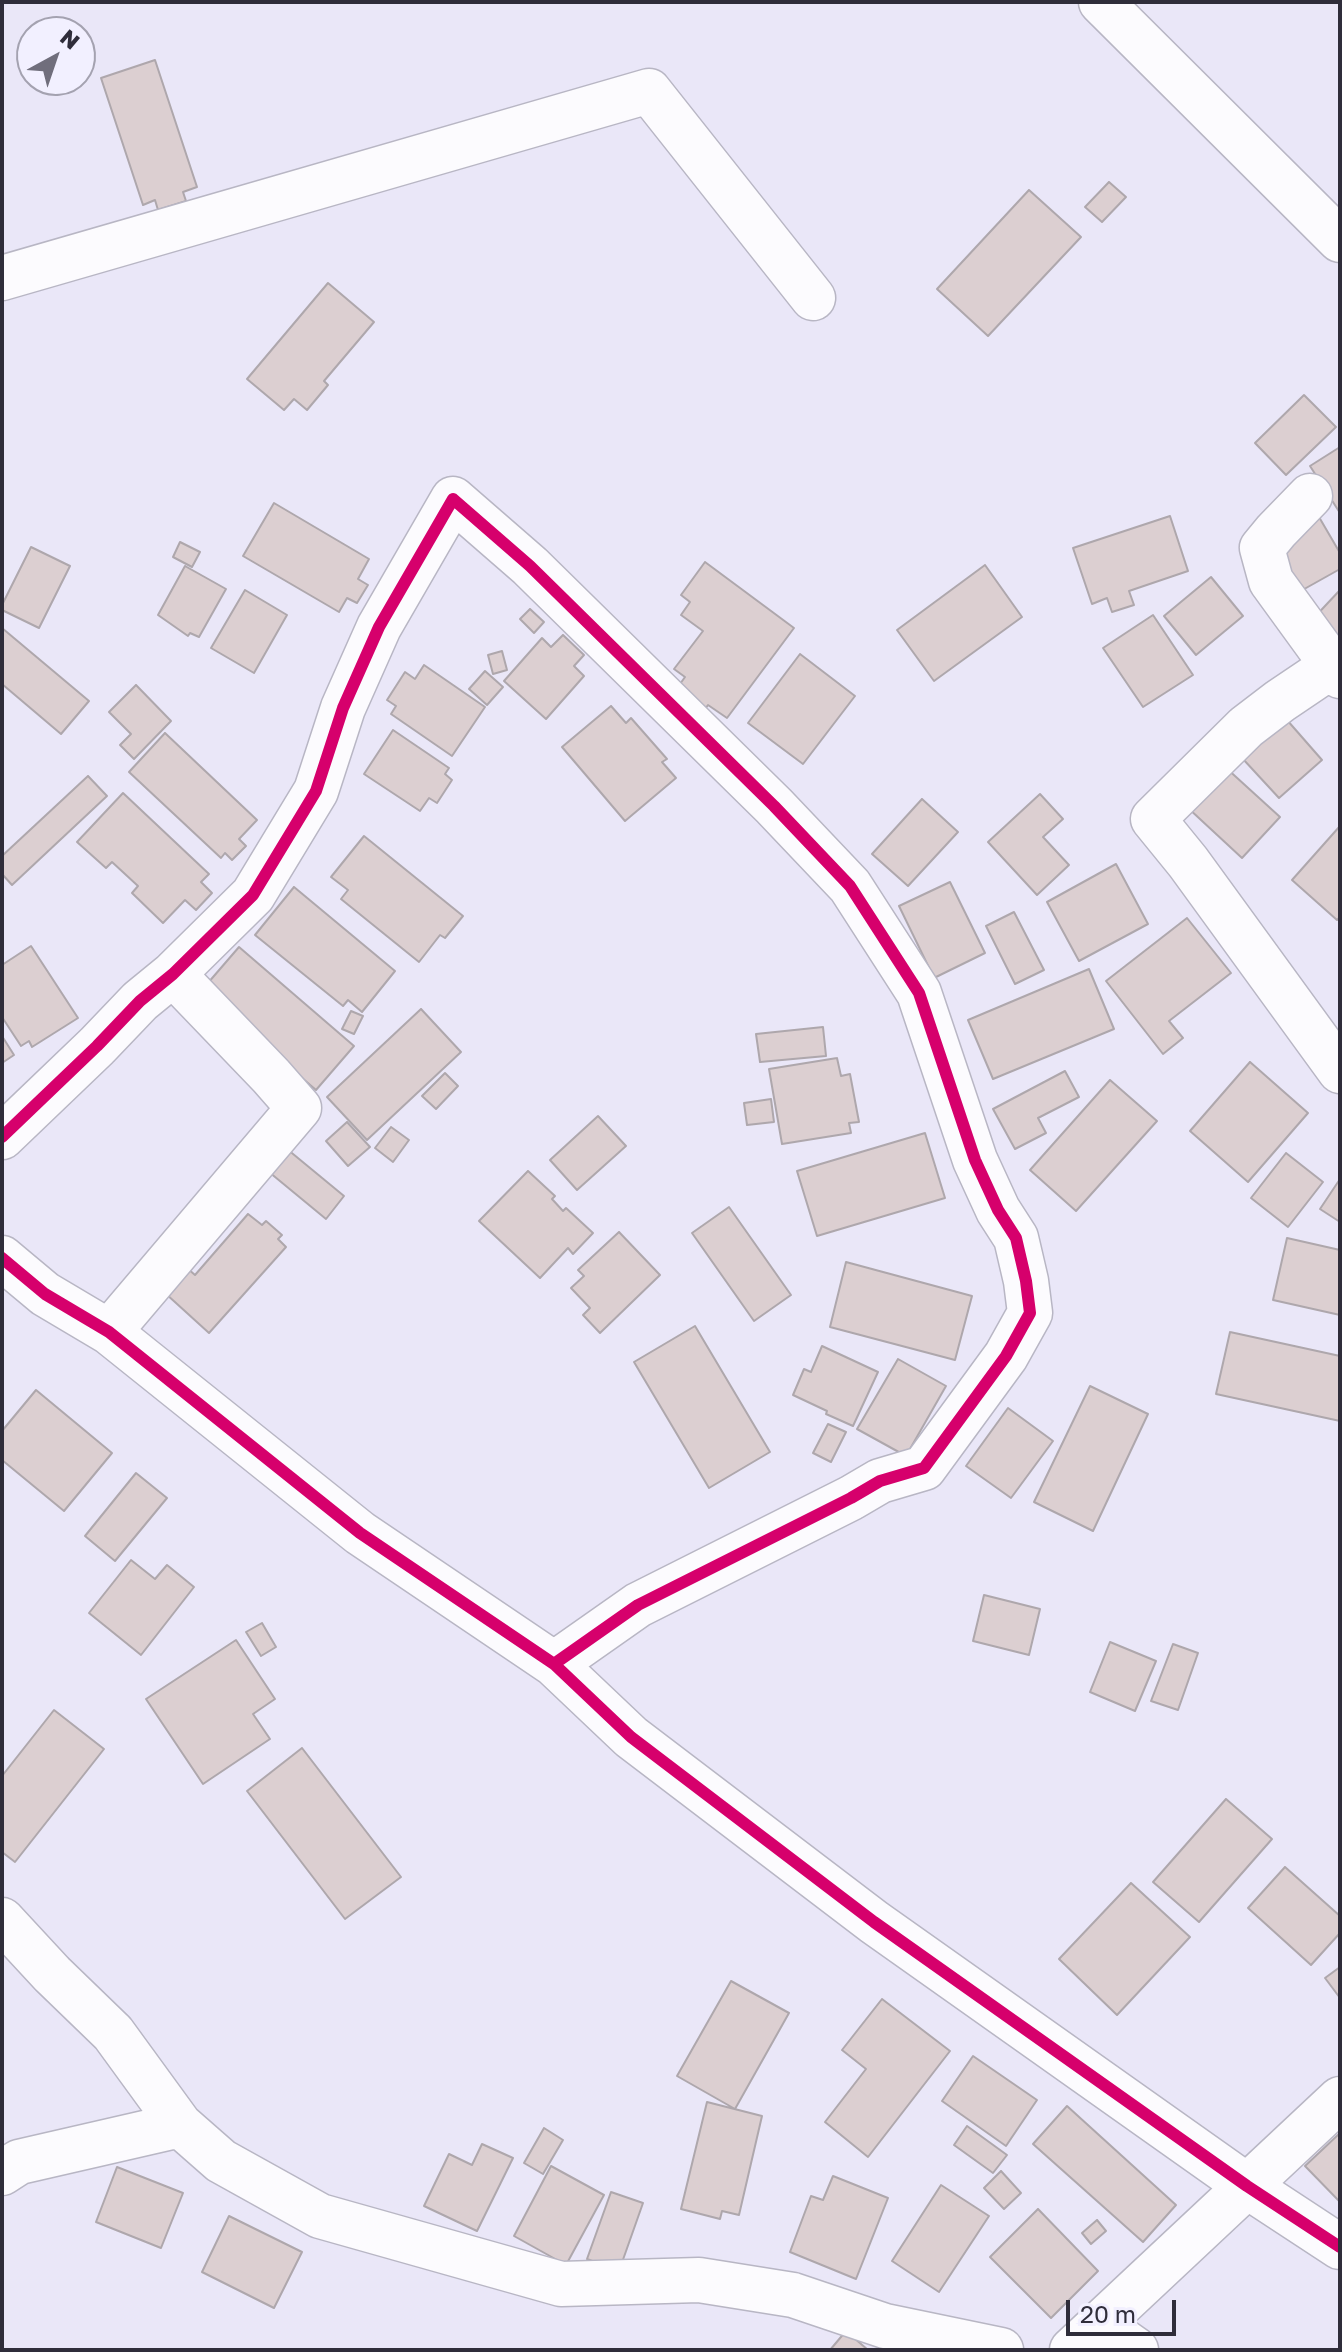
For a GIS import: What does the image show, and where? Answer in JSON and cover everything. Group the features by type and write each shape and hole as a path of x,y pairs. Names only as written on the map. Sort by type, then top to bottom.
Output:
{"street":[{"path":"1101,2 1340,240"},
{"path":"2,278 649,91 813,298"},
{"path":"1310,496 1262,548 1271,581 1336,671 1246,727 1153,819 1188,862 1340,1071"},
{"path":"2,1137 253,895 316,791 343,708 379,627 453,499 530,566 774,806 850,886 919,993 975,1160 998,1210 1016,1238 1030,1313 1006,1356 924,1468 880,1481 638,1605 554,1664"},
{"path":"109,1332 299,1108 173,974"},
{"path":"2,1258 45,1294 109,1332 360,1533 554,1664 631,1737 874,1922 1247,2186 1340,2247"},
{"path":"2,1920 113,2033 180,2125 221,2161 320,2216 561,2284 699,2280 793,2295 885,2326 1001,2350"},
{"path":"1085,2337 1340,2099"},
{"path":"2,2173 19,2162 180,2125"},
{"path":"1085,2337 1136,2350"}],"building":[{"path":"155,60 197,187 183,192 186,201 158,210 155,200 143,205 101,78"},
{"path":"1109,182 1126,197 1102,222 1085,207"},
{"path":"1029,190 1081,237 988,336 937,289"},
{"path":"328,283 374,322 324,381 328,385 307,410 294,399 284,410 247,379"},
{"path":"1304,395 1336,427 1286,475 1255,443"},
{"path":"1340,447 1340,513 1310,466"},
{"path":"274,503 369,559 358,579 368,585 357,603 347,598 339,612 243,556"},
{"path":"1170,516 1188,571 1129,591 1134,605 1112,612 1107,598 1092,604 1073,548"},
{"path":"1319,517 1340,553 1340,569 1290,597 1263,548"},
{"path":"180,542 200,552 192,567 173,557"},
{"path":"31,547 70,566 39,628 2,610"},
{"path":"705,562 794,628 727,718 708,705 703,712 675,691 685,677 674,669 703,631 681,615 690,602 681,595"},
{"path":"985,565 1022,617 934,681 897,630"},
{"path":"185,566 226,589 199,637 190,633 188,636 158,615"},
{"path":"1211,577 1243,616 1196,655 1164,616"},
{"path":"245,590 287,615 254,673 211,648"},
{"path":"1340,590 1340,649 1310,622"},
{"path":"530,609 544,622 534,633 520,619"},
{"path":"1153,615 1193,675 1143,707 1103,648"},
{"path":"2,628 89,701 61,734 2,684"},
{"path":"563,635 584,655 574,666 584,676 546,719 504,681 542,638 551,647"},
{"path":"502,651 507,670 493,674 488,655"},
{"path":"800,654 855,696 803,764 748,723"},
{"path":"424,665 485,707 452,756 391,714 396,706 387,700 405,672 415,679"},
{"path":"485,671 503,687 487,705 469,689"},
{"path":"136,685 171,721 134,759 120,745 131,734 109,712"},
{"path":"611,706 626,723 631,718 667,759 662,762 676,778 625,821 562,747"},
{"path":"1287,720 1322,760 1279,798 1243,759"},
{"path":"393,730 449,768 445,774 452,780 437,803 429,798 420,811 364,774"},
{"path":"165,733 257,820 239,839 246,846 232,860 225,853 221,858 129,772"},
{"path":"1224,766 1280,817 1242,858 1187,807"},
{"path":"88,776 107,796 12,885 2,874 2,856"},
{"path":"123,793 209,874 201,882 212,893 196,910 185,900 163,923 132,893 138,886 112,862 106,868 77,842"},
{"path":"1040,794 1063,819 1043,837 1069,865 1037,895 988,842"},
{"path":"922,799 958,832 908,886 872,854"},
{"path":"1340,826 1340,917 1337,920 1292,880"},
{"path":"364,836 463,916 445,938 440,935 419,962 341,899 348,890 331,877"},
{"path":"1116,864 1148,924 1079,961 1047,902"},
{"path":"950,882 985,953 934,978 899,906"},
{"path":"294,887 395,971 362,1012 348,1000 343,1006 255,935"},
{"path":"1014,912 1044,970 1015,984 986,926"},
{"path":"1187,918 1231,973 1169,1021 1183,1038 1163,1054 1106,981"},
{"path":"31,946 78,1018 32,1047 29,1041 21,1046 2,1017 2,965"},
{"path":"239,947 354,1046 316,1090 201,991"},
{"path":"1089,969 1114,1029 993,1079 968,1020"},
{"path":"421,1009 461,1052 367,1140 327,1097"},
{"path":"351,1011 363,1016 354,1034 342,1029"},
{"path":"823,1027 826,1056 760,1062 756,1034"},
{"path":"2,1036 14,1055 2,1063"},
{"path":"837,1058 841,1076 850,1074 859,1122 849,1123 851,1133 782,1144 769,1069"},
{"path":"1250,1062 1308,1113 1248,1182 1190,1131"},
{"path":"1065,1071 1079,1097 1038,1118 1046,1133 1015,1149 993,1109"},
{"path":"445,1073 458,1086 436,1109 422,1096"},
{"path":"1110,1080 1157,1121 1076,1211 1030,1170"},
{"path":"771,1099 774,1122 747,1125 744,1103"},
{"path":"598,1116 626,1146 577,1190 550,1160"},
{"path":"347,1122 370,1147 348,1166 326,1141"},
{"path":"391,1127 409,1140 393,1162 375,1148"},
{"path":"925,1133 945,1198 817,1236 797,1171"},
{"path":"287,1149 344,1196 326,1219 269,1172"},
{"path":"1286,1153 1323,1182 1288,1227 1251,1198"},
{"path":"528,1171 555,1196 552,1199 563,1211 566,1208 593,1233 573,1254 568,1248 540,1278 479,1221"},
{"path":"1340,1179 1340,1222 1320,1209"},
{"path":"729,1207 791,1295 754,1321 692,1233"},
{"path":"248,1214 262,1225 266,1221 282,1235 278,1239 286,1247 209,1333 165,1293 187,1268 195,1275"},
{"path":"619,1232 660,1275 600,1333 583,1315 590,1308 571,1288 584,1276 578,1270"},
{"path":"1287,1238 1340,1250 1340,1315 1273,1300"},
{"path":"846,1262 972,1296 955,1360 830,1327"},
{"path":"695,1326 770,1452 709,1488 634,1362"},
{"path":"1230,1332 1340,1356 1340,1421 1216,1394"},
{"path":"822,1346 878,1372 853,1426 793,1395 804,1369 811,1372"},
{"path":"898,1359 946,1386 906,1456 857,1429"},
{"path":"1090,1386 1148,1414 1093,1531 1034,1502"},
{"path":"36,1390 112,1453 64,1511 2,1460 2,1431"},
{"path":"1008,1408 1053,1441 1011,1498 966,1466"},
{"path":"828,1424 846,1432 831,1462 813,1453"},
{"path":"136,1473 167,1498 115,1561 85,1536"},
{"path":"131,1560 155,1579 167,1565 194,1587 141,1655 89,1613"},
{"path":"984,1595 1040,1609 1029,1655 973,1641"},
{"path":"262,1623 276,1647 261,1656 246,1632"},
{"path":"236,1640 275,1699 253,1714 270,1739 203,1784 146,1699"},
{"path":"1110,1642 1156,1661 1135,1711 1090,1692"},
{"path":"1173,1644 1198,1653 1178,1710 1151,1701"},
{"path":"54,1710 104,1749 15,1862 2,1852 2,1776"},
{"path":"302,1748 401,1877 345,1919 247,1791"},
{"path":"1226,1799 1272,1839 1199,1922 1153,1882"},
{"path":"1285,1867 1340,1916 1340,1933 1311,1965 1248,1908"},
{"path":"1131,1883 1190,1937 1117,2015 1059,1959"},
{"path":"1340,1967 1340,1998 1325,1978"},
{"path":"731,1981 789,2013 735,2109 677,2076"},
{"path":"882,1999 950,2051 868,2157 825,2122 866,2069 842,2050"},
{"path":"973,2056 1037,2100 1006,2146 942,2101"},
{"path":"707,2102 762,2116 739,2215 722,2211 720,2219 681,2209"},
{"path":"1067,2106 1176,2205 1143,2242 1033,2144"},
{"path":"967,2126 1007,2155 993,2173 954,2145"},
{"path":"544,2128 563,2140 543,2174 524,2163"},
{"path":"1340,2133 1340,2202 1305,2166"},
{"path":"482,2144 513,2158 477,2231 424,2206 449,2154 472,2165"},
{"path":"551,2166 604,2195 566,2265 514,2236"},
{"path":"117,2167 183,2193 161,2248 96,2222"},
{"path":"1001,2171 1021,2193 1004,2209 984,2188"},
{"path":"833,2176 888,2198 856,2279 790,2252 811,2196 823,2200"},
{"path":"941,2185 989,2216 939,2292 892,2261"},
{"path":"611,2192 643,2203 619,2271 587,2259"},
{"path":"1038,2209 1098,2271 1051,2318 990,2257"},
{"path":"229,2216 302,2252 274,2308 202,2272"},
{"path":"1097,2220 1106,2231 1091,2244 1082,2233"},
{"path":"846,2331 868,2350 830,2350"}],"cycle path":[{"path":"2,1137 253,895 316,791 343,708 379,627 453,499 530,566 774,806 850,886 919,993 975,1160 998,1210 1016,1238 1030,1313 1006,1356 924,1468 880,1481 638,1605 554,1664"},
{"path":"2,1258 45,1294 109,1332 360,1533 554,1664 631,1737 874,1922 1247,2186 1340,2247"}]}
